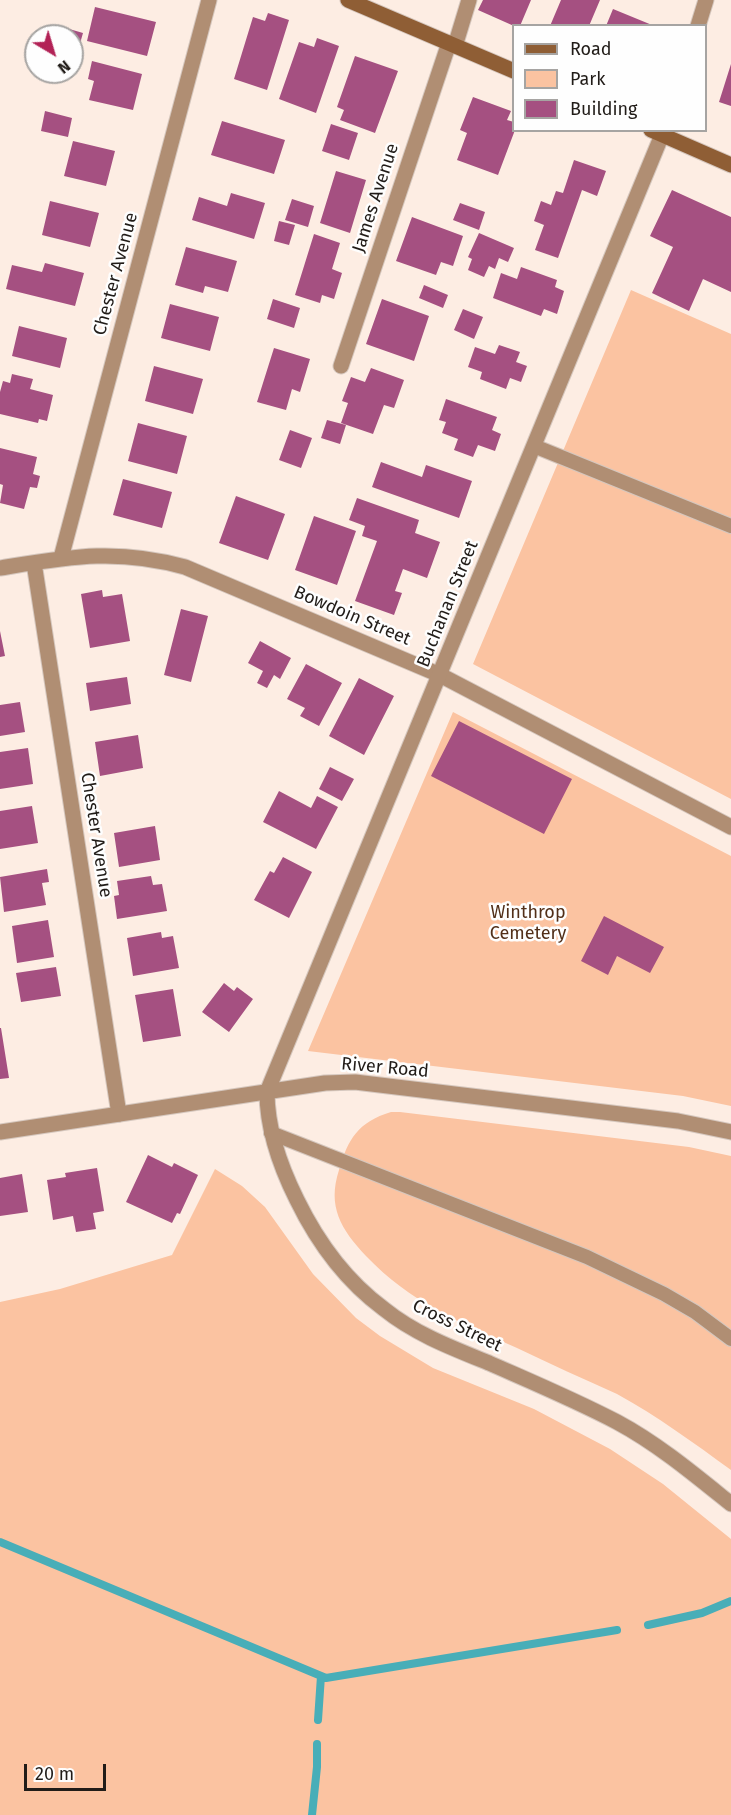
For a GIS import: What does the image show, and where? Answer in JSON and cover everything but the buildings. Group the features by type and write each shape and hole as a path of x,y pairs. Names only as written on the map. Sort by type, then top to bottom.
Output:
{"main road":[{"path":"348,0 512,71"},
{"path":"660,132 731,165"}],"street":[{"name":"Chester Avenue","path":"61,558 209,0"},
{"name":"James Avenue","path":"341,366 469,0"},
{"path":"699,24 706,0"},
{"name":"Buchanan Street","path":"267,1092 534,446 660,132"},
{"name":"Bowdoin Street","path":"0,568 96,555 126,555 185,567 440,675 731,827"},
{"name":"Chester Avenue","path":"33,562 119,1114"},
{"name":"River Road","path":"0,1132 325,1083 369,1083 678,1122 731,1132"},
{"name":"Cross Street","path":"267,1092 271,1133 291,1190 314,1231 342,1269 384,1310 418,1332 574,1401 620,1424 664,1453 731,1504"}],"lane":[{"path":"534,446 731,526"},
{"path":"271,1133 630,1276 695,1312 731,1340"}],"green space":[{"path":"631,290 731,334 731,799 473,664"},
{"name":"Winthrop Cemetery","path":"453,712 731,856 731,1106 683,1096 308,1051"},
{"path":"391,1112 689,1147 731,1156 731,1470 632,1402 476,1330 418,1299 366,1256 343,1227 336,1206 336,1183 346,1149 356,1133 370,1121"},
{"path":"215,1169 242,1186 265,1207 313,1274 356,1318 380,1336 433,1368 534,1409 610,1449 663,1484 731,1539 731,1815 0,1815 0,1302 60,1289 172,1255"}],"waterway":[{"path":"0,1542 326,1678 617,1630"},
{"path":"648,1625 702,1613 731,1601"},
{"path":"318,1720 321,1676"},
{"path":"312,1815 317,1744"}]}
